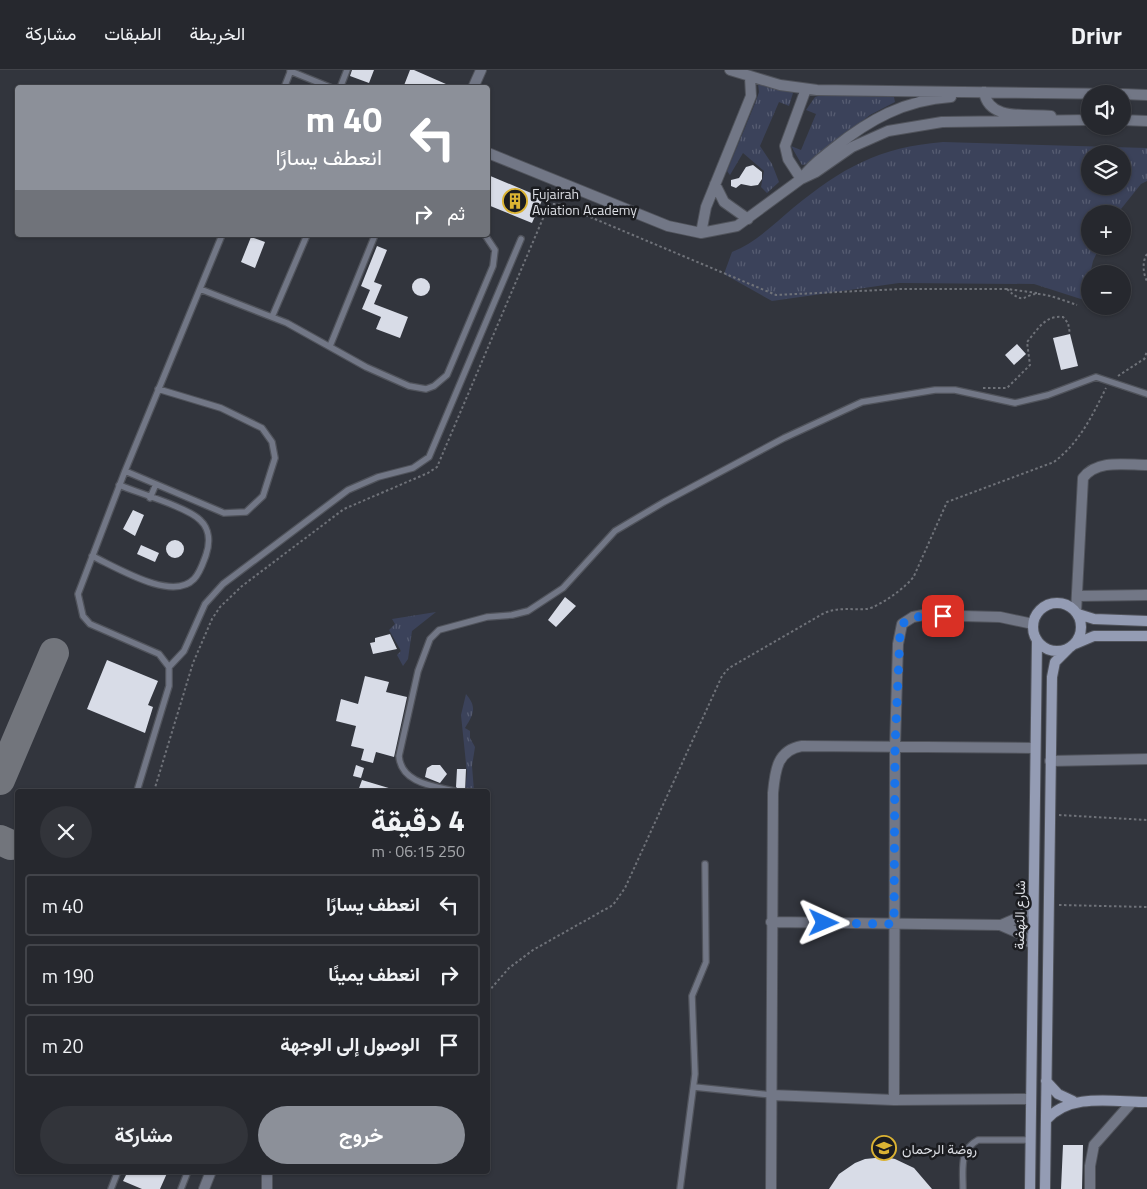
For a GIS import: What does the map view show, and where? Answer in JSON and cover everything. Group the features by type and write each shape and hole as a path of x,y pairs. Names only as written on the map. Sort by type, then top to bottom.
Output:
{"street":[{"path":"475,85 481,70"},
{"path":"730,70 750,77 806,89 1081,93"},
{"path":"701,233 704,213 751,96 750,77"},
{"path":"801,179 788,159 785,146 806,89"},
{"path":"984,92 988,104 997,111 1049,116 1062,120"},
{"path":"801,179 811,166 858,129 885,113 920,101 970,96 984,92"},
{"path":"1131,94 1147,94"},
{"path":"490,154 668,226 701,233 726,230 748,219 801,179 864,141 901,128 942,122 1081,120"},
{"path":"1131,120 1147,121"},
{"path":"715,184 724,202 748,219"},
{"path":"1045,1189 1052,671 1055,662 1078,639 1081,627 1077,613 1077,596 1083,478 1088,471 1097,465 1147,466"},
{"path":"1077,596 1147,595"},
{"path":"1147,621 1094,620 1077,613 1068,605 1050,603 1040,609 1033,624 1037,640 1051,650 1071,646 1094,636 1147,636"},
{"path":"894,1100 895,747 898,644 902,624 913,617 924,615 1000,617 1033,624"},
{"name":"شارع النهضة","path":"1030,1189 1037,640"},
{"path":"770,1189 773,793 775,770 780,757 794,748 802,746 1035,748"},
{"path":"1050,761 1147,760"},
{"path":"1000,925 1022,916 1033,904"},
{"path":"772,922 1000,925 1022,934 1032,945"},
{"path":"1046,1081 1058,1094 1073,1101 1147,1102"},
{"path":"771,1095 894,1100 1031,1099"},
{"path":"1046,1120 1061,1107 1073,1101"},
{"path":"1090,1189 1090,1166 1094,1145 1132,1102"},
{"path":"204,1189 210,1174"},
{"path":"267,1174 267,1189"}],"lane":[{"path":"285,85 291,70 325,85"},
{"path":"341,85 347,70"},
{"path":"138,789 169,686 169,667 159,654 99,630 83,616 78,594 119,485 221,237"},
{"path":"272,317 306,237"},
{"path":"330,346 374,237"},
{"path":"200,288 302,330 366,367 409,386 426,389 442,382 451,367 493,266 495,250 486,237"},
{"path":"169,667 184,651 205,604 223,584 348,490 378,477 413,468 429,457 521,239"},
{"path":"446,789 423,783 406,774 400,764 399,756 418,671 430,639 439,630 488,616 512,615 528,611 563,588 615,531 664,502 784,438 862,402 935,390 955,390 1015,403 1048,395 1096,377 1147,394"},
{"path":"125,471 224,513 239,514 253,508 263,496 275,458 272,442 268,434 254,423 221,408 158,389"},
{"path":"150,498 156,484"},
{"path":"92,556 166,588 181,587 194,579 209,546 208,532 205,525 195,516 119,485"},
{"path":"680,1189 694,1087 692,996 706,962 705,864"},
{"path":"694,1087 771,1095"},
{"path":"962,1189 963,1156 971,1144 978,1140 1030,1140"},
{"path":"114,1188 117,1174"},
{"path":"181,1189 187,1174"}],"path":[{"path":"155,789 193,663 209,626 220,607 242,586 344,509 428,473 437,467 547,209 552,204 559,204 776,295 901,289 1007,289 1037,294 1077,305"},
{"path":"1147,254 1144,258 1144,276 1147,281"},
{"path":"1007,289 1016,297 1022,299 1037,294"},
{"path":"978,396 984,386 1007,388 1030,365 1027,342 1046,320 1054,316 1064,317 1068,323 1070,334"},
{"path":"490,990 509,968 534,950 613,905 625,888 722,676 729,668 824,613 836,610 874,607 909,582 914,576 947,502 1041,468 1065,454 1083,433 1109,381 1146,358 1147,352"},
{"path":"1050,815 1147,820"},
{"path":"1048,905 1147,907"}],"green space":[{"path":"762,82 790,89 793,93 789,106 779,102 760,146 772,164 779,182 767,193 761,187 764,171 743,153 730,175 727,171 756,101 759,92 758,84"},
{"path":"821,95 894,97 895,102 870,115 808,164 802,165 791,146 801,150 816,114 806,110 815,97"},
{"path":"943,142 1081,146 1081,195 1131,195 1131,148 1147,148 1147,181 1141,184 1124,205 1081,205 1081,255 1096,255 1092,265 1081,265 1081,299 1034,284 899,283 772,301 724,274 732,252 771,227 811,194 862,162 899,149"},
{"path":"436,612 412,631 408,659 403,666 397,655 401,651 389,630 395,624 392,619"},
{"path":"466,694 473,707 472,715 465,728 470,731 470,738 475,747 472,766 474,789 465,789 467,773 461,715"}],"building":[{"path":"352,70 374,70 369,83 350,76"},
{"path":"410,70 414,70 448,85 404,85"},
{"path":"753,165 762,172 762,179 758,185 741,184 736,188 731,186 731,180 739,178 746,167"},
{"name":"Fujairah Aviation Academy","path":"490,176 543,198 532,223 490,206"},
{"path":"251,237 265,242 255,268 241,262"},
{"path":"377,246 387,250 374,282 382,285 374,304 408,317 400,338 376,329 381,317 362,309 370,290 361,286"},
{"path":"421,278 427,281 430,287 427,293 421,296 415,293 412,287 415,281"},
{"path":"1070,334 1078,366 1061,370 1053,338"},
{"path":"1017,344 1026,354 1014,365 1005,355"},
{"path":"133,510 144,515 135,536 123,529"},
{"path":"175,540 181,543 184,549 181,555 175,558 169,555 166,549 169,543"},
{"path":"141,545 159,553 155,562 137,554"},
{"path":"565,597 576,606 556,627 548,620"},
{"path":"390,634 397,649 373,654 370,643 375,642 375,638"},
{"path":"107,660 158,681 148,705 153,707 145,733 87,709"},
{"path":"365,676 389,682 386,692 407,697 394,757 376,752 373,763 361,760 364,749 351,746 356,726 336,721 341,699 358,704"},
{"path":"356,765 364,768 361,778 353,776"},
{"path":"432,765 440,765 447,774 440,783 425,777 427,768"},
{"path":"457,769 466,769 465,789 458,789"},
{"path":"362,780 392,789 359,789"},
{"path":"1063,1145 1083,1145 1082,1189 1061,1189"},
{"path":"885,1157 895,1159 914,1168 932,1189 829,1189 839,1174 855,1163 865,1159"},
{"path":"126,1174 167,1174 160,1189 142,1189 123,1181"}],"taxiway":[{"path":"0,780 54,653"},
{"path":"0,840 11,845"}],"place":[{"name":"Fujairah Aviation Academy","path":"515,201"},
{"name":"روضة الرحمان","path":"884,1148"}],"route":[{"path":"824,923 894,924 895,747 898,644 902,624 913,617 924,615 943,616"}]}
